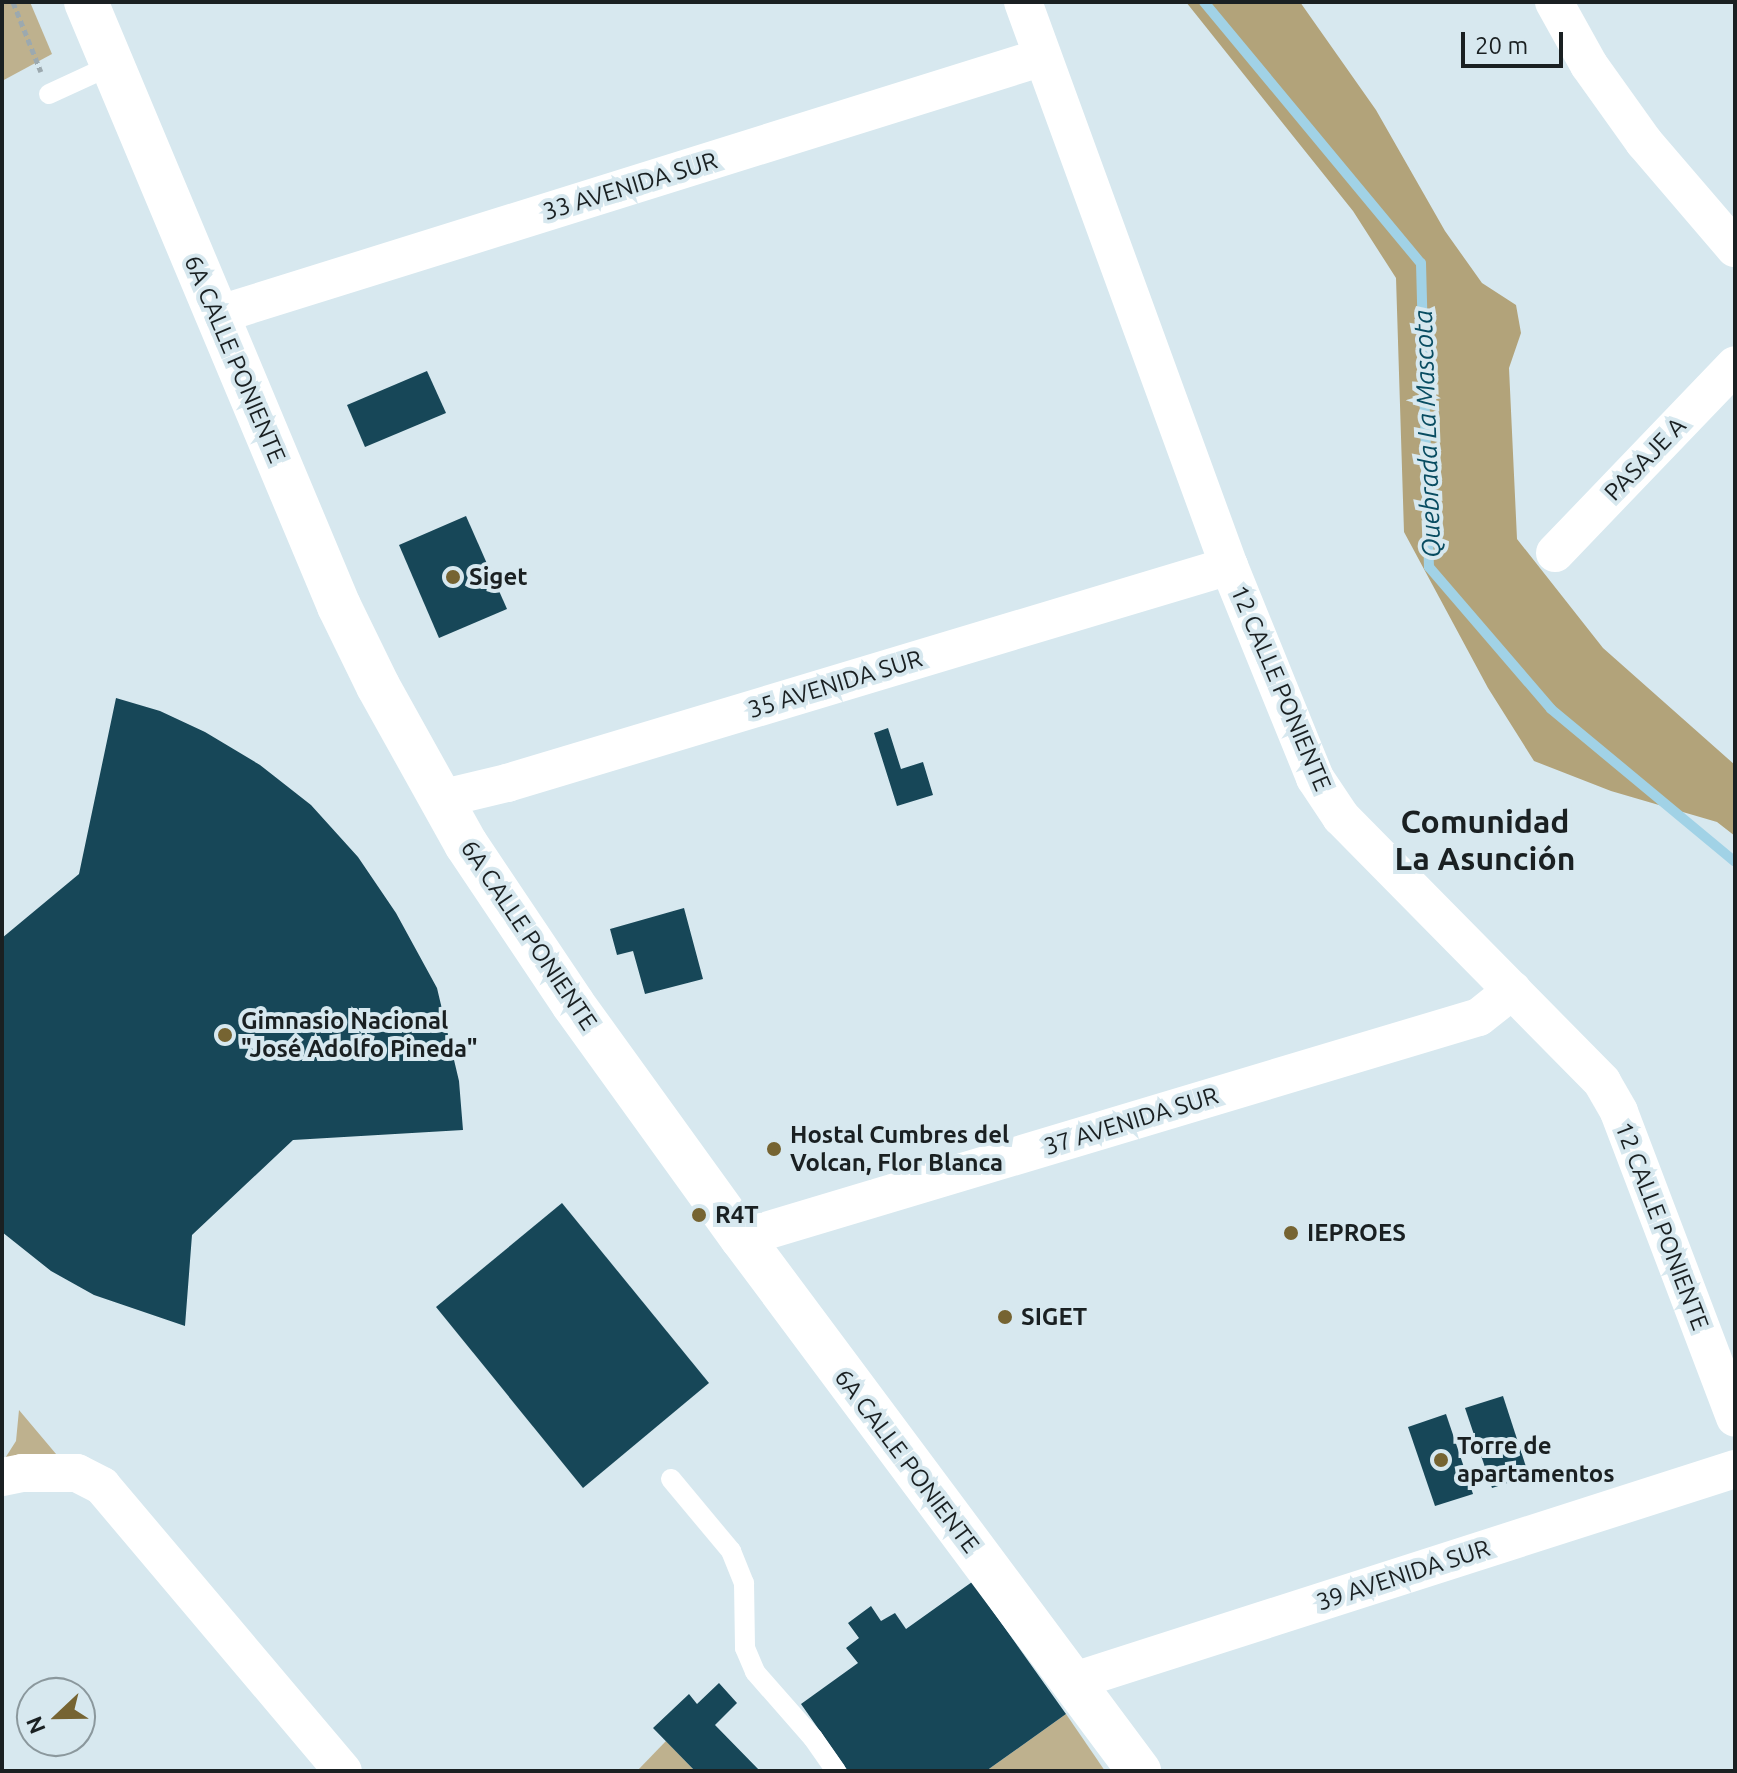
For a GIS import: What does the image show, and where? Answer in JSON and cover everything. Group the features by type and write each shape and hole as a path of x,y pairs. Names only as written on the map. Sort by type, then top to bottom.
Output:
{"street":[{"name":"6A CALLE PONIENTE","path":"86,2 339,606 440,799 525,934 742,1238 1139,1771"},
{"name":"12 CALLE PONIENTE","path":"1023,2 1229,566 1315,778 1341,817 1602,1082 1619,1112 1735,1418"},
{"path":"1554,2 1589,65 1644,142 1735,248"},
{"name":"33 AVENIDA SUR","path":"217,315 1043,57"},
{"name":"PASAJE A","path":"1555,553 1735,365"},
{"name":"35 AVENIDA SUR","path":"440,799 507,783 1229,566"},
{"name":"37 AVENIDA SUR","path":"742,1238 1479,1017 1513,990"},
{"name":"39 AVENIDA SUR","path":"1071,1682 1735,1469"},
{"path":"2,1477 22,1473 77,1473 102,1486 343,1771"}],"lane":[{"path":"49,94 112,65"},
{"path":"671,1479 731,1551 744,1583 745,1648 755,1672 813,1738 836,1771"}],"path":[{"path":"13,2 49,94"}],"shaded area":[{"path":"2,2 30,2 52,54 2,81"},
{"path":"1186,2 1300,2 1376,110 1445,231 1482,283 1516,305 1521,333 1509,368 1517,539 1603,648 1735,765 1735,836 1717,822 1611,791 1534,761 1488,688 1404,532 1396,278 1353,211"},
{"path":"19,1410 67,1467 2,1463 16,1441"},
{"path":"1066,1714 1105,1771 986,1771"},
{"path":"666,1741 695,1771 637,1771"}],"building":[{"path":"427,371 446,413 365,447 347,405"},
{"name":"Siget","path":"466,516 507,609 439,638 399,545"},
{"name":"Gimnasio Nacional \"José Adolfo Pineda\"","path":"116,698 160,711 205,732 260,765 311,805 358,857 396,913 437,988 459,1081 463,1130 293,1140 192,1235 185,1326 94,1295 51,1271 2,1232 2,938 79,874"},
{"path":"888,728 901,769 923,762 933,795 897,806 874,733"},
{"path":"684,908 703,979 645,994 633,951 617,955 610,929"},
{"path":"562,1203 709,1383 583,1488 436,1307"},
{"name":"Torre de apartamentos","path":"1503,1396 1529,1476 1492,1488 1465,1408"},
{"name":"Torre de apartamentos","path":"1446,1414 1473,1494 1435,1506 1408,1427"},
{"path":"972,1582 1066,1714 986,1771 848,1771 801,1704 858,1663 846,1648 859,1638 848,1623 871,1606 881,1621 895,1613 906,1629"},
{"path":"719,1683 737,1703 715,1725 760,1771 695,1771 653,1728 689,1694 697,1704"}],"waterway":[{"name":"Quebrada La Mascota","path":"1204,2 1421,263 1429,567 1551,709 1735,862"}],"place":[{"name":"Siget","path":"453,577"},
{"name":"Gimnasio Nacional \"José Adolfo Pineda\"","path":"225,1035"},
{"name":"Hostal Cumbres del Volcan, Flor Blanca","path":"774,1149"},
{"name":"R4T","path":"699,1215"},
{"name":"IEPROES","path":"1291,1233"},
{"name":"SIGET","path":"1005,1317"},
{"name":"Torre de apartamentos","path":"1441,1460"}],"district":[{"name":"Comunidad La Asunción","path":"1485,840"}]}
